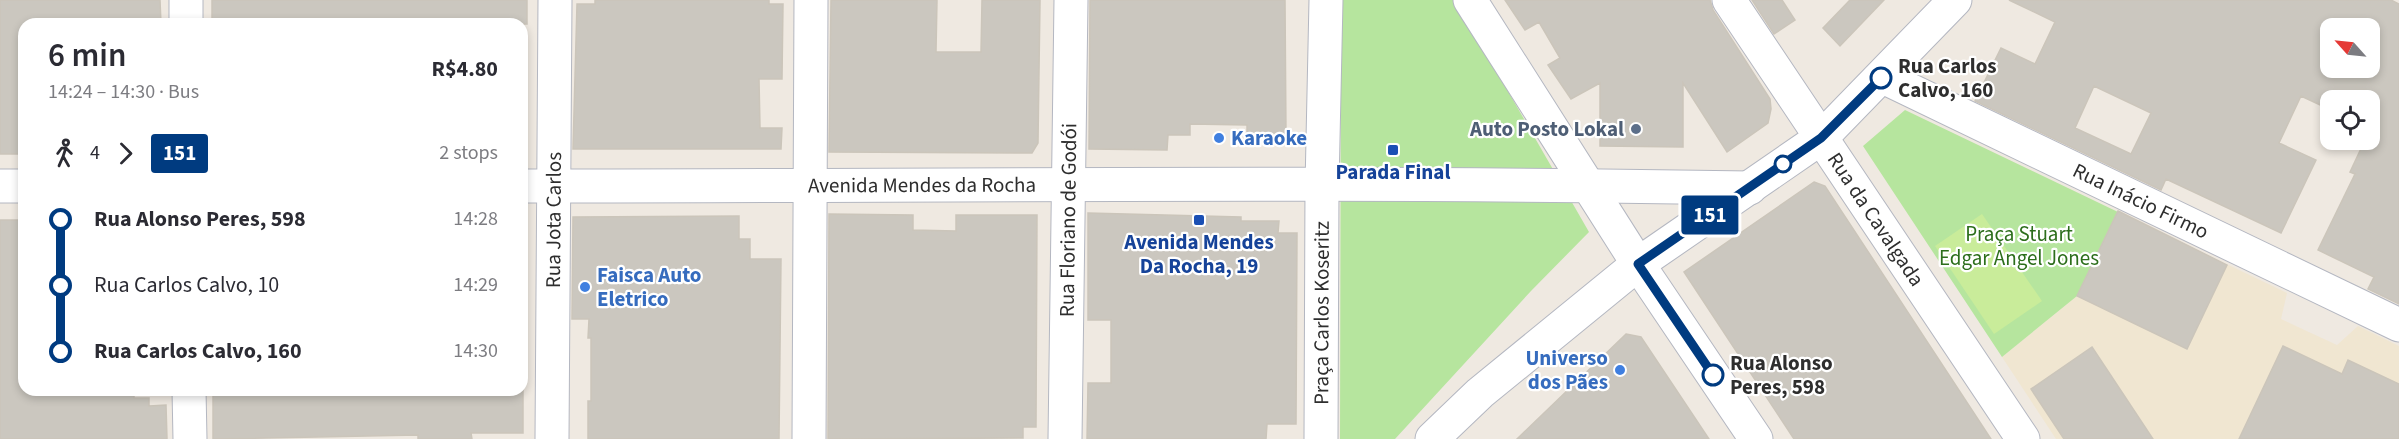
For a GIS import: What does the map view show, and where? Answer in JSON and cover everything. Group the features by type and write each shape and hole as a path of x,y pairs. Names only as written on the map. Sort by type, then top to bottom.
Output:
{"street":[{"path":"186,0 186,18"},
{"name":"Rua Jota Carlos","path":"552,439 538,186 555,0"},
{"path":"809,439 812,187 811,0"},
{"name":"Rua Floriano de Godói","path":"1065,439 1071,0"},
{"name":"Praça Carlos Koseritz","path":"1321,439 1322,186 1326,0"},
{"path":"1470,0 1638,264 1756,439"},
{"name":"Rua da Cavalgada","path":"1729,0 2023,439"},
{"path":"1432,439 1480,393 1638,264 1821,138 1956,0"},
{"name":"Rua Inácio Firmo","path":"1883,77 2399,325"},
{"name":"Avenida Mendes da Rocha","path":"538,186 812,187 1069,184 1322,186"},
{"path":"1322,186 1589,185 1750,188"},
{"path":"0,186 18,186"},
{"path":"189,396 190,439"}],"shaded area":[{"path":"2118,212 2287,293 2281,319 2337,345 2358,326 2399,346 2399,439 2056,439 2002,357 2077,296"}],"green space":[{"path":"1341,0 1453,0 1471,27 1589,232 1531,291 1395,439 1340,439"},
{"name":"Praça Stuart Edgar Angel Jones","path":"1905,110 2118,212 2077,296 2002,357 1863,146"},
{"path":"1982,214 2042,301 1994,334 1935,246"}],"building":[{"path":"0,0 160,0 161,18 18,18 18,154 0,154"},
{"path":"212,0 527,0 527,18 212,18"},
{"path":"595,0 769,0 769,4 783,4 782,79 759,79 760,128 782,128 781,149 573,149 577,4 595,4"},
{"path":"831,0 937,0 936,52 981,52 982,0 1040,0 1038,143 1032,153 829,152"},
{"path":"1090,0 1285,0 1286,135 1247,134 1247,125 1190,124 1190,135 1168,135 1167,150 1089,149"},
{"path":"1505,0 1710,0 1713,10 1770,99 1771,109 1768,123 1727,152 1683,83 1683,147 1600,146 1600,83 1571,99 1548,65 1560,58 1539,22 1525,30"},
{"path":"1752,0 1782,0 1795,20 1774,34"},
{"path":"1850,0 1884,0 1840,46 1823,28"},
{"path":"2009,0 2391,0 2399,4 2399,304 2368,289 2374,277 2318,250 2355,174 2350,172 2360,150 2380,150 2380,90 2320,90 2320,105 2301,96 2279,143 2316,160 2281,233 2166,179 2161,190 1975,101 2001,48 2035,64 2055,22","holes":["2094,86 2151,113 2131,154 2075,128"]},
{"path":"1814,182 1825,186 1991,439 1794,439 1684,272"},
{"path":"2118,211 2227,265 2187,349 2077,296"},
{"path":"1088,213 1241,217 1241,221 1279,221 1278,233 1297,233 1296,424 1267,424 1266,439 1087,439 1088,383 1111,383 1111,320 1088,320"},
{"path":"829,214 913,215 913,230 956,231 956,215 1037,215 1036,427 1023,427 1023,438 828,439"},
{"path":"739,216 739,239 750,239 750,259 781,259 779,439 588,439 588,401 591,401 591,338 588,338 589,319 572,319 573,217"},
{"path":"0,220 18,220 18,396 149,398 149,406 166,405 167,439 0,439"},
{"path":"1626,334 1641,337 1709,439 1517,439"},
{"path":"2283,346 2342,374 2348,360 2399,384 2399,439 2239,439"},
{"path":"2092,347 2153,439 2064,439 2031,389"},
{"path":"213,396 523,396 523,433 471,433 472,439 418,439 418,435 213,439"}],"bus line":[{"name":"151","path":"1713,375 1638,264 1821,138 1881,78"}],"place":[{"name":"Rua Carlos Calvo, 160","path":"1881,78"},
{"name":"Auto Posto Lokal","path":"1636,129"},
{"name":"Karaoke","path":"1219,138"},
{"name":"Parada Final","path":"1393,150"},
{"name":"Avenida Mendes Da Rocha, 19","path":"1199,220"},
{"name":"Faisca Auto Eletrico","path":"585,287"},
{"name":"Universo dos Pães","path":"1620,370"},
{"name":"Rua Alonso Peres, 598","path":"1713,375"}]}
